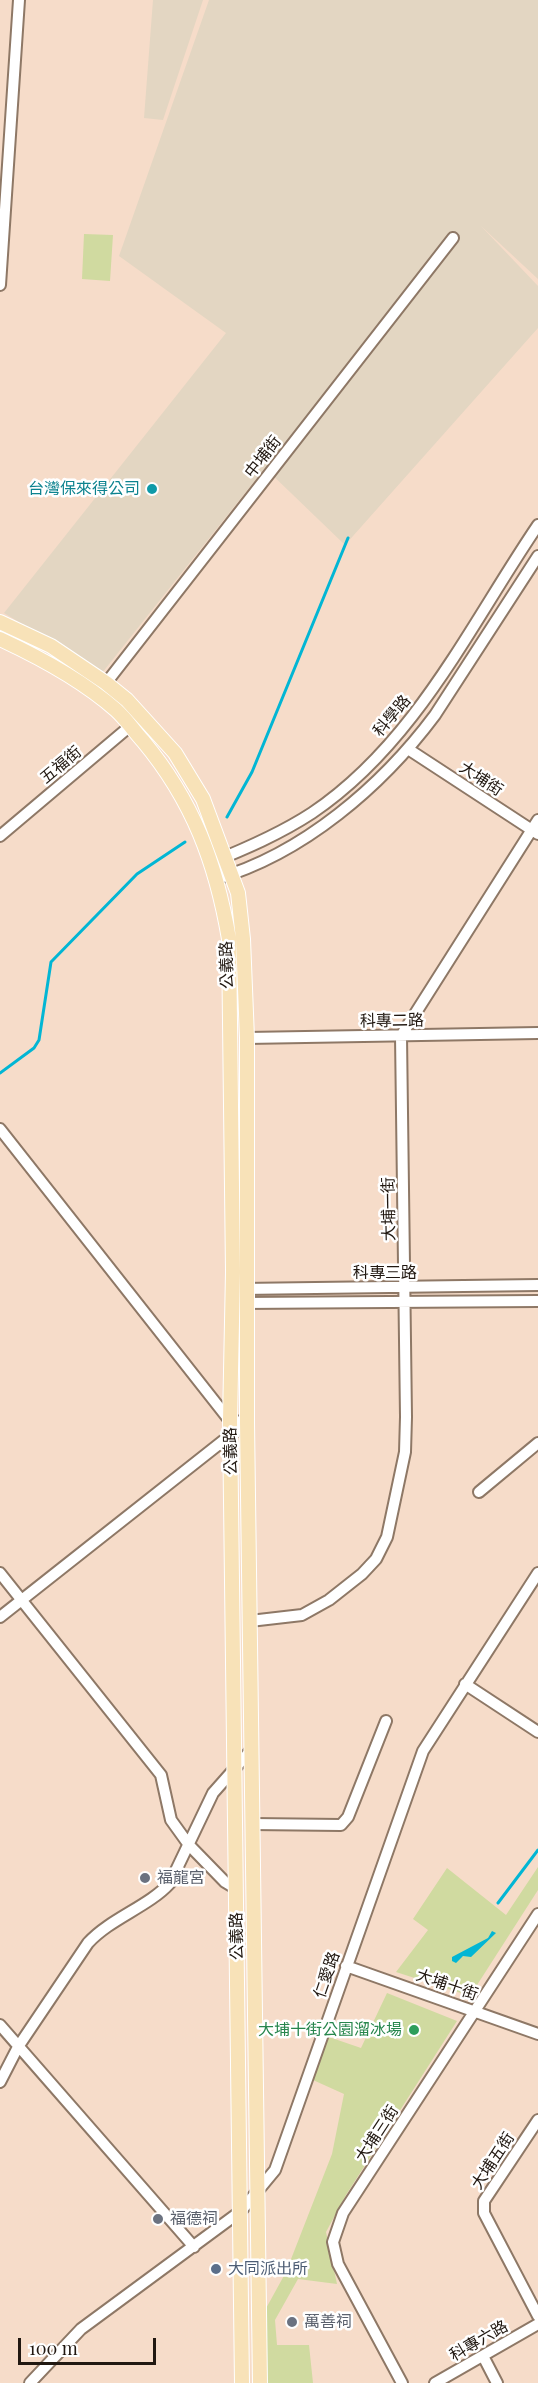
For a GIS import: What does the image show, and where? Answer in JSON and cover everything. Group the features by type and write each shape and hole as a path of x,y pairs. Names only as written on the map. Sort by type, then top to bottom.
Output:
{"main road":[{"name":"公義路","path":"0,622 51,646 106,683 142,716 175,753 197,790 220,842 238,893 243,939 247,1038 247,1422 260,2383"},
{"name":"公義路","path":"0,639 44,659 118,711 164,766 189,806 222,897 229,939 233,1296 230,1428 242,2383"}],"street":[{"path":"0,285 19,0"},
{"name":"中埔街","path":"96,695 453,238"},
{"name":"科學路","path":"210,863 246,849 311,814 363,772 420,707 538,525"},
{"path":"523,547 538,549"},
{"path":"523,547 535,569"},
{"name":"科學路","path":"216,879 230,875 305,837 367,790 408,749 435,715 535,569 538,556"},
{"name":"五福街","path":"0,836 142,716"},
{"name":"大埔街","path":"408,749 535,832"},
{"path":"401,1036 535,832 538,820"},
{"name":"科專二路","path":"247,1038 538,1033"},
{"name":"大埔一街","path":"250,1621 302,1615 329,1600 369,1567 376,1559 387,1537 405,1452 406,1288 401,1036"},
{"path":"0,1129 230,1428"},
{"path":"231,1195 248,1216"},
{"name":"科專三路","path":"248,1296 406,1288 538,1285"},
{"name":"科專三路","path":"233,1296 406,1301 538,1301"},
{"path":"0,1617 230,1428 247,1422"},
{"path":"479,1492 538,1443"},
{"path":"0,1573 161,1775 171,1820 189,1845 225,1882 235,1888"},
{"name":"仁愛路","path":"30,2383 81,2329 241,2211 275,2170 423,1751 538,1573"},
{"path":"465,1684 538,1732"},
{"path":"252,1824 341,1825 348,1817 386,1721"},
{"path":"0,2082 18,2047 88,1943 99,1932 160,1893 170,1883 213,1793 252,1749"},
{"name":"大埔三街","path":"402,2383 342,2271 333,2242 343,2213 538,1914"},
{"name":"大埔十街","path":"346,1966 538,2034"},
{"path":"0,2025 194,2247"},
{"name":"大埔五街","path":"538,2120 484,2201 484,2213 538,2316"},
{"name":"科專六路","path":"435,2383 538,2324"},
{"path":"483,2356 497,2383"}],"shaded area":[{"path":"153,0 203,0 163,120 144,118"},
{"path":"209,0 538,0 538,279 481,226 538,286 538,328 345,545 265,468 102,673 4,613 226,333 119,256"}],"green space":[{"path":"84,234 113,235 110,281 82,279"},
{"path":"538,1867 538,1890 470,1996 396,1972 428,1930 413,1919 447,1868 506,1915"},
{"path":"387,1993 457,2021 346,2195 326,2232 337,2284 298,2279 275,2320 277,2345 309,2345 313,2383 265,2383 264,2312 286,2272 332,2154 344,2094 313,2080 326,2036 361,2048"}],"water":[{"path":"492,1931 496,1933 471,1957 463,1956 456,1963 452,1961 452,1957 488,1938"}],"waterway":[{"path":"227,817 252,772 348,538"},
{"path":"0,1073 34,1048 39,1040 51,962 137,874 185,842"},
{"path":"498,1903 538,1850"}],"place":[{"name":"台灣保來得公司","path":"152,489"},
{"name":"福龍宮","path":"145,1878"},
{"name":"大埔十街公園溜冰場","path":"414,2030"},
{"name":"福德祠","path":"158,2219"},
{"name":"大同派出所","path":"216,2269"},
{"name":"萬善祠","path":"292,2322"}]}
